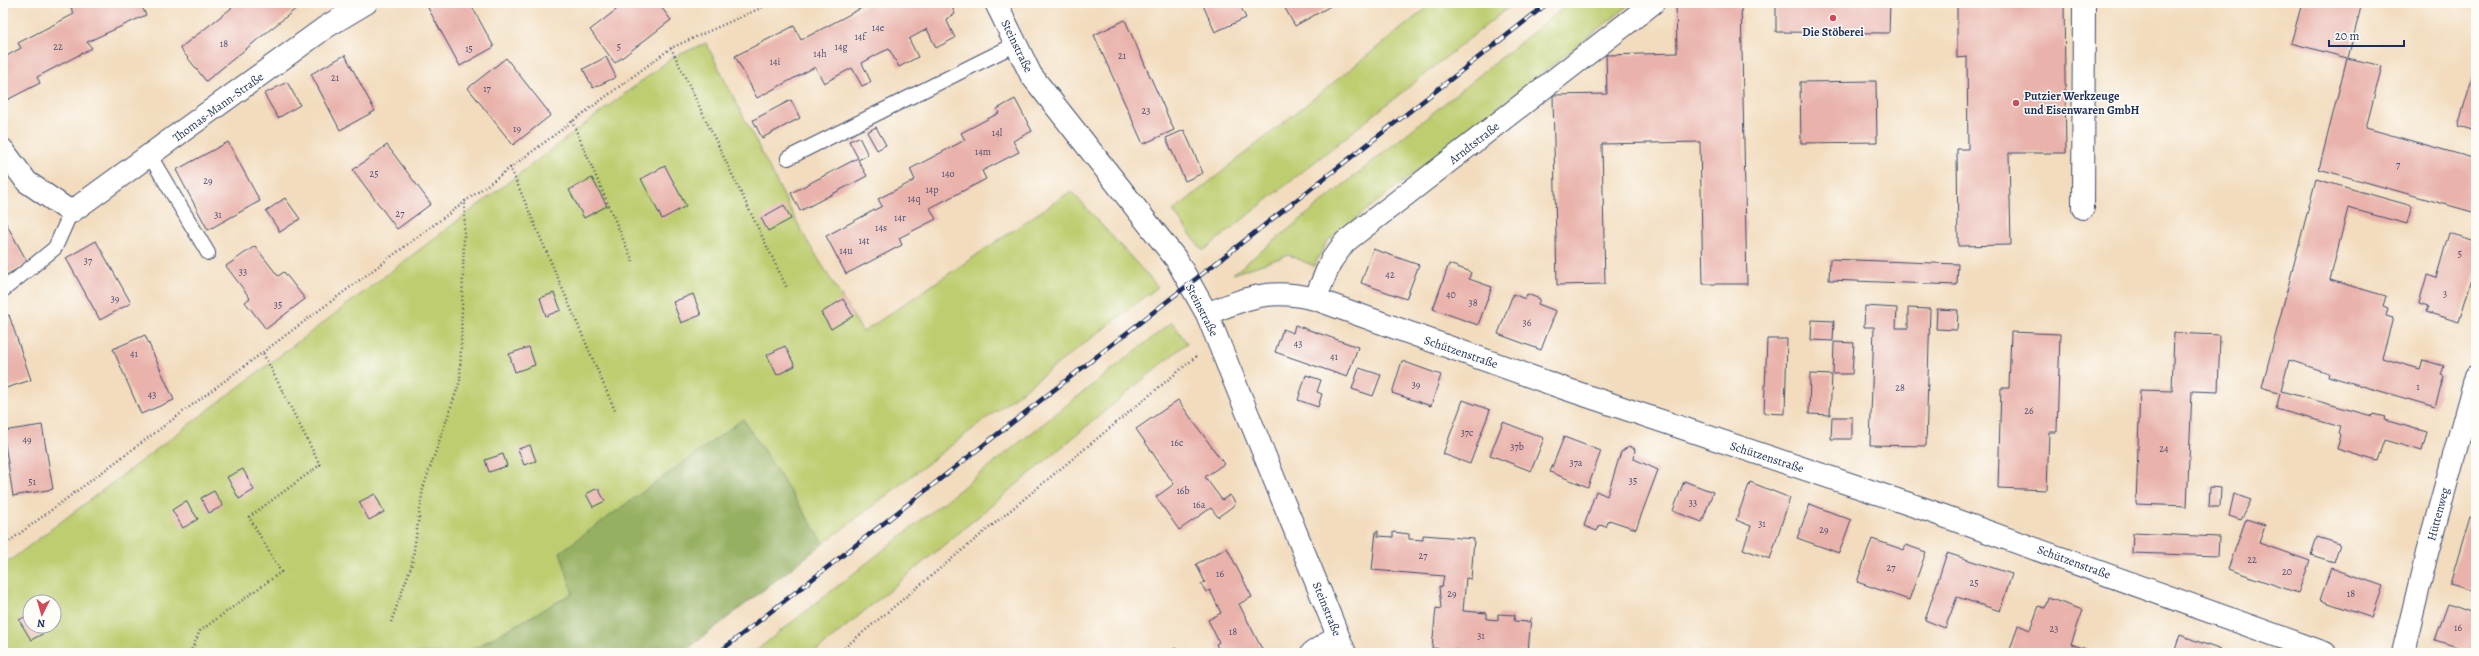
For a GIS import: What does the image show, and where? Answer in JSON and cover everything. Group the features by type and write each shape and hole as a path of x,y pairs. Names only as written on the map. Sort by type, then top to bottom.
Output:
{"street":[{"name":"Thomas-Mann-Straße","path":"71,212 326,27 366,3"},
{"name":"Steinstraße","path":"996,3 1031,75 1176,259 1208,314 1341,645"},
{"name":"Arndtstraße","path":"1315,299 1331,261 1345,242 1653,3"},
{"path":"2083,208 2084,3"},
{"path":"3,150 27,182 71,212"},
{"name":"Schützenstraße","path":"1208,314 1266,293 1292,294 1315,299 1556,385 1934,513 2320,652"},
{"name":"Hüttenweg","path":"2403,653 2429,546 2476,376"},
{"path":"1312,653 1341,645"}],"lane":[{"path":"788,158 1016,44"},
{"path":"150,156 208,253"},
{"path":"3,290 55,248 71,212"}],"path":[{"path":"3,546 262,351 670,48 772,3"},
{"path":"670,48 787,288"},
{"path":"572,121 633,262"},
{"path":"510,167 616,413"},
{"path":"391,622 412,564 423,488 460,381 465,200"},
{"path":"838,653 1218,340"},
{"path":"190,653 200,631 281,572 249,517 320,465 262,351"}],"green space":[{"path":"1433,3 1514,3 1203,251 1173,211"},
{"path":"1569,3 1632,3 1327,241 1314,266 1289,255 1233,274"},
{"path":"706,43 803,234 863,332 1071,191 1158,287 824,543 743,420 573,593 466,653 3,653 3,562 12,559 672,58"},
{"path":"1172,322 1187,343 814,653 753,653"},
{"path":"743,419 824,543 682,653 466,653 573,593 560,552"}],"building":[{"path":"82,3 140,3 146,15 87,42 92,48 37,77 40,83 3,102 3,58 21,48 18,43 74,14 71,8"},
{"path":"238,3 302,4 206,81 180,48"},
{"path":"437,3 470,3 494,47 460,66 428,8"},
{"path":"625,3 658,3 671,20 615,63 590,30"},
{"path":"871,3 950,3 955,14 946,19 955,38 936,48 927,29 909,39 918,57 899,67 889,49 880,53 862,63 871,82 862,86 852,68 824,83 815,67 757,98 735,56 794,26 801,40"},
{"path":"1202,3 1239,3 1246,18 1215,32"},
{"path":"1282,3 1336,3 1295,26"},
{"path":"1676,3 1741,3 1747,284 1703,284 1700,142 1602,144 1605,284 1557,285 1553,95 1607,94 1606,55 1677,53"},
{"name":"Die Stöberei","path":"1776,3 1890,3 1889,33 1776,32"},
{"name":"Putzier Werkzeuge und Eisenwaren GmbH","path":"1957,3 2064,3 2066,153 2009,153 2011,245 1958,246 1957,149 1968,149 1967,57 1957,58"},
{"path":"2302,3 2362,3 2348,58 2382,66 2366,128 2476,159 2476,213 2319,169 2347,58 2291,43"},
{"path":"1125,20 1174,130 1143,144 1094,35"},
{"path":"345,55 375,111 340,130 311,74"},
{"path":"606,57 616,77 593,88 583,69"},
{"path":"506,58 551,115 513,145 468,88"},
{"path":"2476,65 2476,131 2458,126"},
{"path":"1876,81 1877,142 1801,143 1800,82"},
{"path":"287,82 300,105 278,118 264,94"},
{"path":"1015,99 1032,131 1013,141 1019,152 982,171 986,179 930,208 936,219 899,238 902,245 846,274 826,236 882,206 878,199 915,180 910,169 965,140 961,133 999,113 997,109"},
{"path":"791,100 800,118 762,138 753,120"},
{"path":"876,127 886,145 877,150 867,132"},
{"path":"1184,130 1203,173 1185,181 1166,138"},
{"path":"859,137 868,155 858,160 867,176 800,211 791,193 858,158 849,141"},
{"path":"228,142 260,201 208,230 176,170"},
{"path":"387,145 431,204 397,229 353,170"},
{"path":"665,166 686,206 662,219 641,179"},
{"path":"592,178 607,206 584,218 569,190"},
{"path":"2316,179 2412,206 2407,224 2348,208 2330,280 2386,296 2383,306 2388,308 2386,316 2393,318 2382,358 2420,369 2423,360 2444,366 2441,375 2444,376 2435,407 2328,376 2329,373 2289,360 2281,391 2372,416 2373,414 2385,417 2384,420 2427,432 2422,451 2384,440 2377,461 2337,449 2341,435 2339,434 2341,427 2276,409 2280,394 2262,387"},
{"path":"285,198 300,219 280,232 266,211"},
{"path":"784,205 791,219 768,231 761,218"},
{"path":"3,218 28,263 3,277"},
{"path":"2449,233 2476,241 2476,265 2459,322 2426,312 2428,306 2419,303 2427,275 2436,278"},
{"path":"96,241 131,303 100,320 66,258"},
{"path":"255,246 278,276 284,272 305,299 266,329 245,302 250,298 226,266"},
{"path":"1373,249 1419,265 1406,299 1361,283"},
{"path":"1830,259 1958,264 1957,285 1829,280"},
{"path":"1449,264 1471,272 1469,279 1492,287 1478,325 1433,309"},
{"path":"554,293 561,310 546,316 540,298"},
{"path":"693,294 701,315 681,323 673,302"},
{"path":"1513,294 1525,299 1527,294 1540,299 1538,304 1556,311 1541,350 1498,334"},
{"path":"843,299 853,316 831,329 821,313"},
{"path":"1865,306 1897,308 1896,328 1908,328 1908,308 1930,309 1926,446 1870,445 1874,327 1864,327"},
{"path":"1937,309 1958,310 1957,330 1936,329"},
{"path":"9,315 31,380 3,389 3,317"},
{"path":"1812,320 1834,321 1833,341 1811,340"},
{"path":"1295,325 1358,347 1347,377 1275,352 1283,329 1293,333"},
{"path":"2011,332 2060,334 2057,432 2049,432 2047,490 1998,488 2001,388 2009,388"},
{"path":"2174,333 2220,335 2218,392 2192,391 2187,506 2136,504 2140,390 2172,391"},
{"path":"145,335 174,400 141,414 113,349"},
{"path":"1767,339 1787,339 1785,414 1764,413"},
{"path":"1834,342 1854,343 1852,374 1833,374"},
{"path":"785,346 795,366 777,375 767,355"},
{"path":"529,347 535,365 515,372 509,354"},
{"path":"1402,361 1441,375 1431,406 1392,393"},
{"path":"1359,368 1381,375 1373,396 1352,389"},
{"path":"1810,374 1832,375 1830,415 1809,414"},
{"path":"1306,375 1321,380 1317,392 1322,394 1318,407 1298,400"},
{"path":"1178,400 1224,464 1205,477 1222,500 1230,495 1236,504 1218,517 1211,508 1179,530 1156,497 1174,484 1136,429"},
{"path":"1463,400 1490,410 1470,464 1443,454"},
{"path":"1832,417 1852,417 1852,439 1831,439"},
{"path":"1503,422 1544,438 1531,471 1490,455"},
{"path":"42,425 53,489 13,496 3,431"},
{"path":"1564,437 1601,451 1588,487 1550,472"},
{"path":"530,445 536,461 524,465 518,449"},
{"path":"1629,446 1635,449 1634,459 1658,470 1636,529 1609,520 1606,527 1600,525 1597,531 1584,526 1596,491 1607,496 1621,452"},
{"path":"503,454 507,466 489,472 485,460"},
{"path":"243,469 254,490 239,499 227,477"},
{"path":"1684,481 1713,492 1702,522 1673,511"},
{"path":"1750,482 1790,498 1770,559 1743,549 1751,526 1736,520"},
{"path":"2210,487 2221,488 2220,507 2209,507"},
{"path":"598,488 605,501 593,507 586,494"},
{"path":"214,491 223,506 209,513 201,498"},
{"path":"375,494 384,512 369,520 359,502"},
{"path":"2234,494 2251,500 2241,520 2229,516"},
{"path":"186,501 198,519 183,528 172,510"},
{"path":"1810,504 1851,520 1839,553 1797,538"},
{"path":"2470,516 2476,518 2476,581 2473,591 2450,584"},
{"path":"2246,519 2265,525 2259,543 2310,561 2298,593 2228,569"},
{"path":"1376,531 1378,531 1378,536 1393,537 1393,532 1409,534 1409,539 1423,540 1423,535 1474,539 1471,579 1466,578 1463,611 1487,613 1487,619 1498,620 1498,614 1515,615 1514,621 1529,622 1531,617 1528,652 1488,653 1432,648 1436,608 1441,609 1439,586 1442,587 1444,576 1372,570"},
{"path":"2133,533 2219,537 2218,556 2132,553"},
{"path":"2317,537 2340,544 2334,562 2311,555"},
{"path":"1872,539 1904,550 1906,545 1926,552 1909,600 1857,582"},
{"path":"1227,548 1252,597 1239,604 1264,653 1225,653 1224,650 1220,653 1216,644 1219,642 1208,620 1221,613 1210,590 1206,592 1201,584 1205,582 1196,564"},
{"path":"1947,553 2012,574 2000,611 1957,597 1945,628 1925,620"},
{"path":"2331,568 2383,586 2372,618 2320,600"},
{"path":"2048,598 2083,610 2071,644 2086,649 2085,653 2009,653 2018,625 2030,630 2039,606 2045,608"},
{"path":"2448,604 2476,614 2476,653 2435,640"},
{"path":"27,634 42,634 31,640"},
{"path":"2180,635 2221,650 2220,653 2174,653"},
{"path":"1176,648 1179,653 1165,653"},
{"path":"1698,650 1712,652 1712,653 1697,653"}],"railway":[{"path":"718,653 1548,3"}],"place":[{"name":"Die Stöberei","path":"1833,18"},
{"name":"Putzier Werkzeuge und Eisenwaren GmbH","path":"2016,103"}]}
